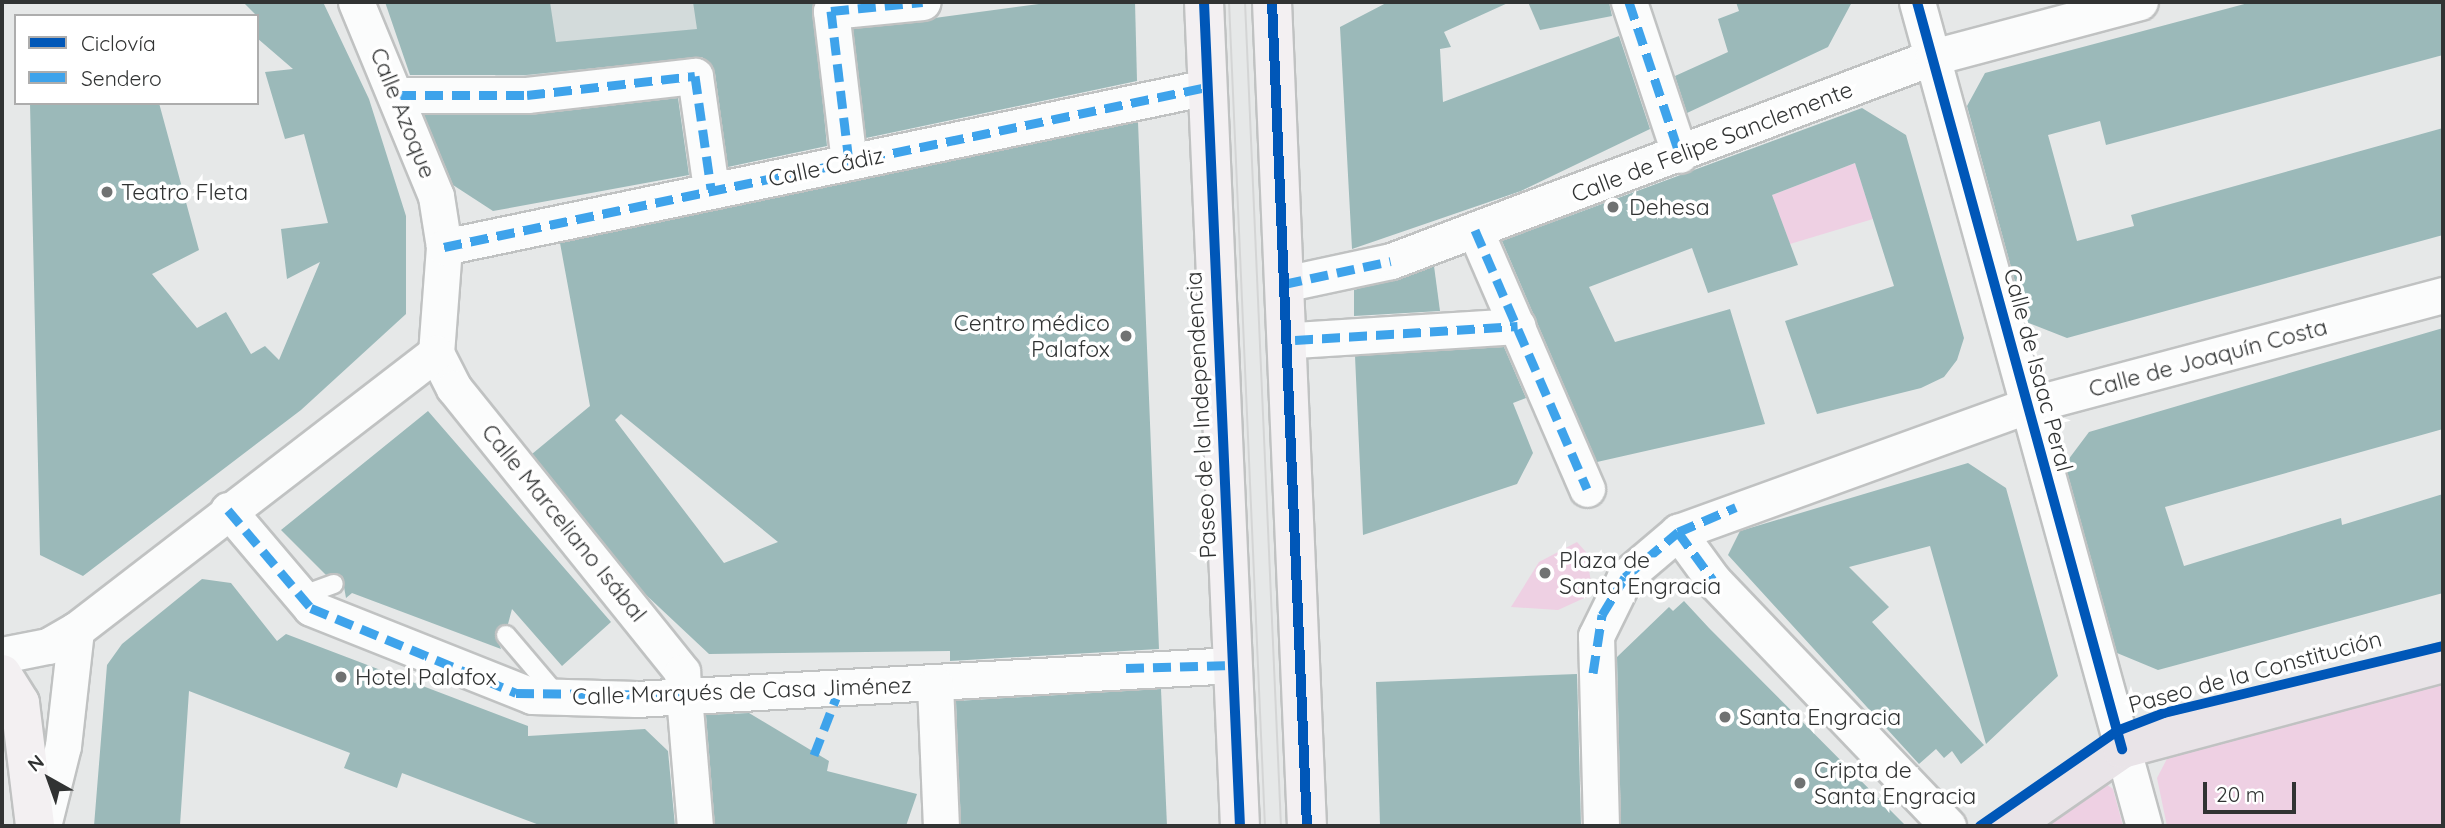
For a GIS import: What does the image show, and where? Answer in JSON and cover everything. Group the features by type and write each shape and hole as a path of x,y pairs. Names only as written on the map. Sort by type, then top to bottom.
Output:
{"main road":[{"name":"Paseo de la Constitución","path":"2011,826 2122,749 2443,663"}],"street":[{"path":"849,162 831,11 923,2"},
{"name":"Paseo de la Independencia","path":"1204,2 1240,826"},
{"path":"1272,2 1307,826"},
{"path":"1629,2 1680,155"},
{"name":"Calle de Isaac Peral","path":"1917,2 2026,407 2144,826"},
{"name":"Calle de Felipe Sanclemente","path":"1284,284 1391,261 1680,155 1714,148 1933,57 2140,2"},
{"name":"Calle Azoque","path":"364,4 436,196 444,247 436,353"},
{"path":"398,95 527,95 695,76 711,189"},
{"name":"Calle Cádiz","path":"444,247 1208,87"},
{"path":"1475,230 1587,489"},
{"name":"Calle de Joaquín Costa","path":"1678,532 1736,507 2026,407 2443,295"},
{"path":"1295,340 1518,326"},
{"path":"2,655 48,646 76,630 228,510 436,353"},
{"name":"Calle Marceliano Isábal","path":"436,353 454,388 663,644 682,672 695,826"},
{"name":"Calle Marqués de Casa Jiménez","path":"228,510 297,598 516,693 559,698 685,695 935,684 1233,665"},
{"path":"1601,826 1593,673 1596,636 1614,593 1678,532 1713,580 1948,826"},
{"path":"43,826 63,746 76,630"},
{"path":"2,674 20,703 35,826"},
{"path":"935,684 941,826"}],"lane":[{"path":"297,598 334,584"},
{"path":"506,635 559,698"}],"shaded area":[{"path":"485,2 745,2 749,24 682,31 686,70 497,88"},
{"path":"1855,163 1873,219 1790,244 1772,195"},
{"path":"1577,542 1586,552 1593,594 1558,610 1511,607 1539,562"},
{"path":"2443,680 2443,826 2167,826 2157,778 2171,751"},
{"path":"2102,781 2113,789 2123,826 2035,826"}],"building":[{"path":"243,2 323,2 369,99 406,216 406,314 301,410 83,576 40,555 30,105 160,105 199,250 152,274 197,328 226,312 251,354 265,346 279,360 320,262 287,279 281,229 328,223 304,134 285,139 265,72 293,69 259,40 259,14 255,14"},
{"path":"385,2 550,2 556,42 697,29 693,2 813,2 827,146 728,167 715,73 702,57 526,75 410,75"},
{"path":"1054,2 1135,2 1137,81 866,138 853,29"},
{"path":"1388,2 1510,2 1444,32 1451,47 1440,49 1443,102 1619,36 1650,129 1521,191 1352,249 1340,27"},
{"path":"1528,2 1609,2 1612,16 1540,30"},
{"path":"1736,2 1852,2 1828,47 1687,113 1675,76 1728,52 1718,19 1739,11"},
{"path":"2252,2 2443,2 2443,55 2106,145 2100,121 2048,135 2077,241 2134,226 2131,215 2443,128 2443,235 2067,338 2026,322 1967,106 1985,73"},
{"path":"678,98 689,175 493,211 453,185 424,115 529,115"},
{"path":"1862,108 1906,135 1964,338 1957,360 1944,377 1921,388 1817,414 1785,321 1894,286 1855,163 1772,195 1798,265 1708,293 1692,248 1589,287 1615,342 1730,309 1765,424 1597,462 1502,241"},
{"path":"1138,122 1159,649 950,661 950,651 709,654 644,593 532,454 590,406 560,243","holes":["621,414 778,542 724,563 615,420"]},
{"path":"1434,266 1440,311 1354,316 1354,290"},
{"path":"2443,328 2443,429 2165,507 2184,566 2341,518 2342,525 2443,494 2443,593 2158,670 2117,653 2065,464 2089,432"},
{"path":"1504,347 1526,398 1513,403 1533,453 1517,484 1363,535 1355,356"},
{"path":"428,411 611,622 562,666 512,609 508,624 495,632 501,649 352,593 346,598 342,576 326,575 281,530"},
{"path":"1968,463 2006,488 2058,676 1986,744 1930,546 1849,567 1889,607 1872,622 1984,745 1961,764 1952,751 1944,758 1936,749 1919,764 1728,555 1740,531"},
{"path":"202,579 231,583 277,641 286,634 528,726 528,736 645,729 668,751 675,826 542,826 402,773 397,788 344,768 350,753 189,691 180,825 94,826 107,665 122,644"},
{"name":"Santa Engracia","path":"1684,601 1906,826 1621,826 1617,657 1669,607 1673,611"},
{"path":"1577,674 1581,826 1380,826 1376,682"},
{"path":"1161,689 1167,826 961,826 956,701"},
{"path":"749,713 829,761 827,771 917,794 906,826 715,826 706,715"}],"tram line":[{"path":"1229,2 1265,826"},
{"path":"1245,2 1281,826"}],"marked path":[{"path":"849,162 831,11 923,2"},
{"path":"1629,2 1680,155"},
{"path":"398,95 527,95 695,76 711,189"},
{"path":"444,247 1207,87"},
{"path":"1475,230 1587,489"},
{"path":"1284,284 1391,261"},
{"path":"1295,340 1518,326"},
{"path":"1593,673 1602,615 1625,577 1678,532 1736,507"},
{"path":"228,510 311,608 516,693 685,695"},
{"path":"1678,532 1713,580"},
{"path":"1126,668 1233,665"},
{"path":"814,755 836,698"}],"cycle path":[{"path":"1204,2 1240,826"},
{"path":"1272,2 1307,826"},
{"path":"1917,2 2122,749"},
{"path":"1980,826 2117,731 2164,713 2443,646"}],"place":[{"name":"Teatro Fleta","path":"107,192"},
{"name":"Dehesa","path":"1613,207"},
{"name":"Centro médico Palafox","path":"1126,336"},
{"name":"Plaza de Santa Engracia","path":"1545,573"},
{"name":"Hotel Palafox","path":"341,677"},
{"name":"Santa Engracia","path":"1725,717"},
{"name":"Cripta de Santa Engracia","path":"1800,783"}]}
